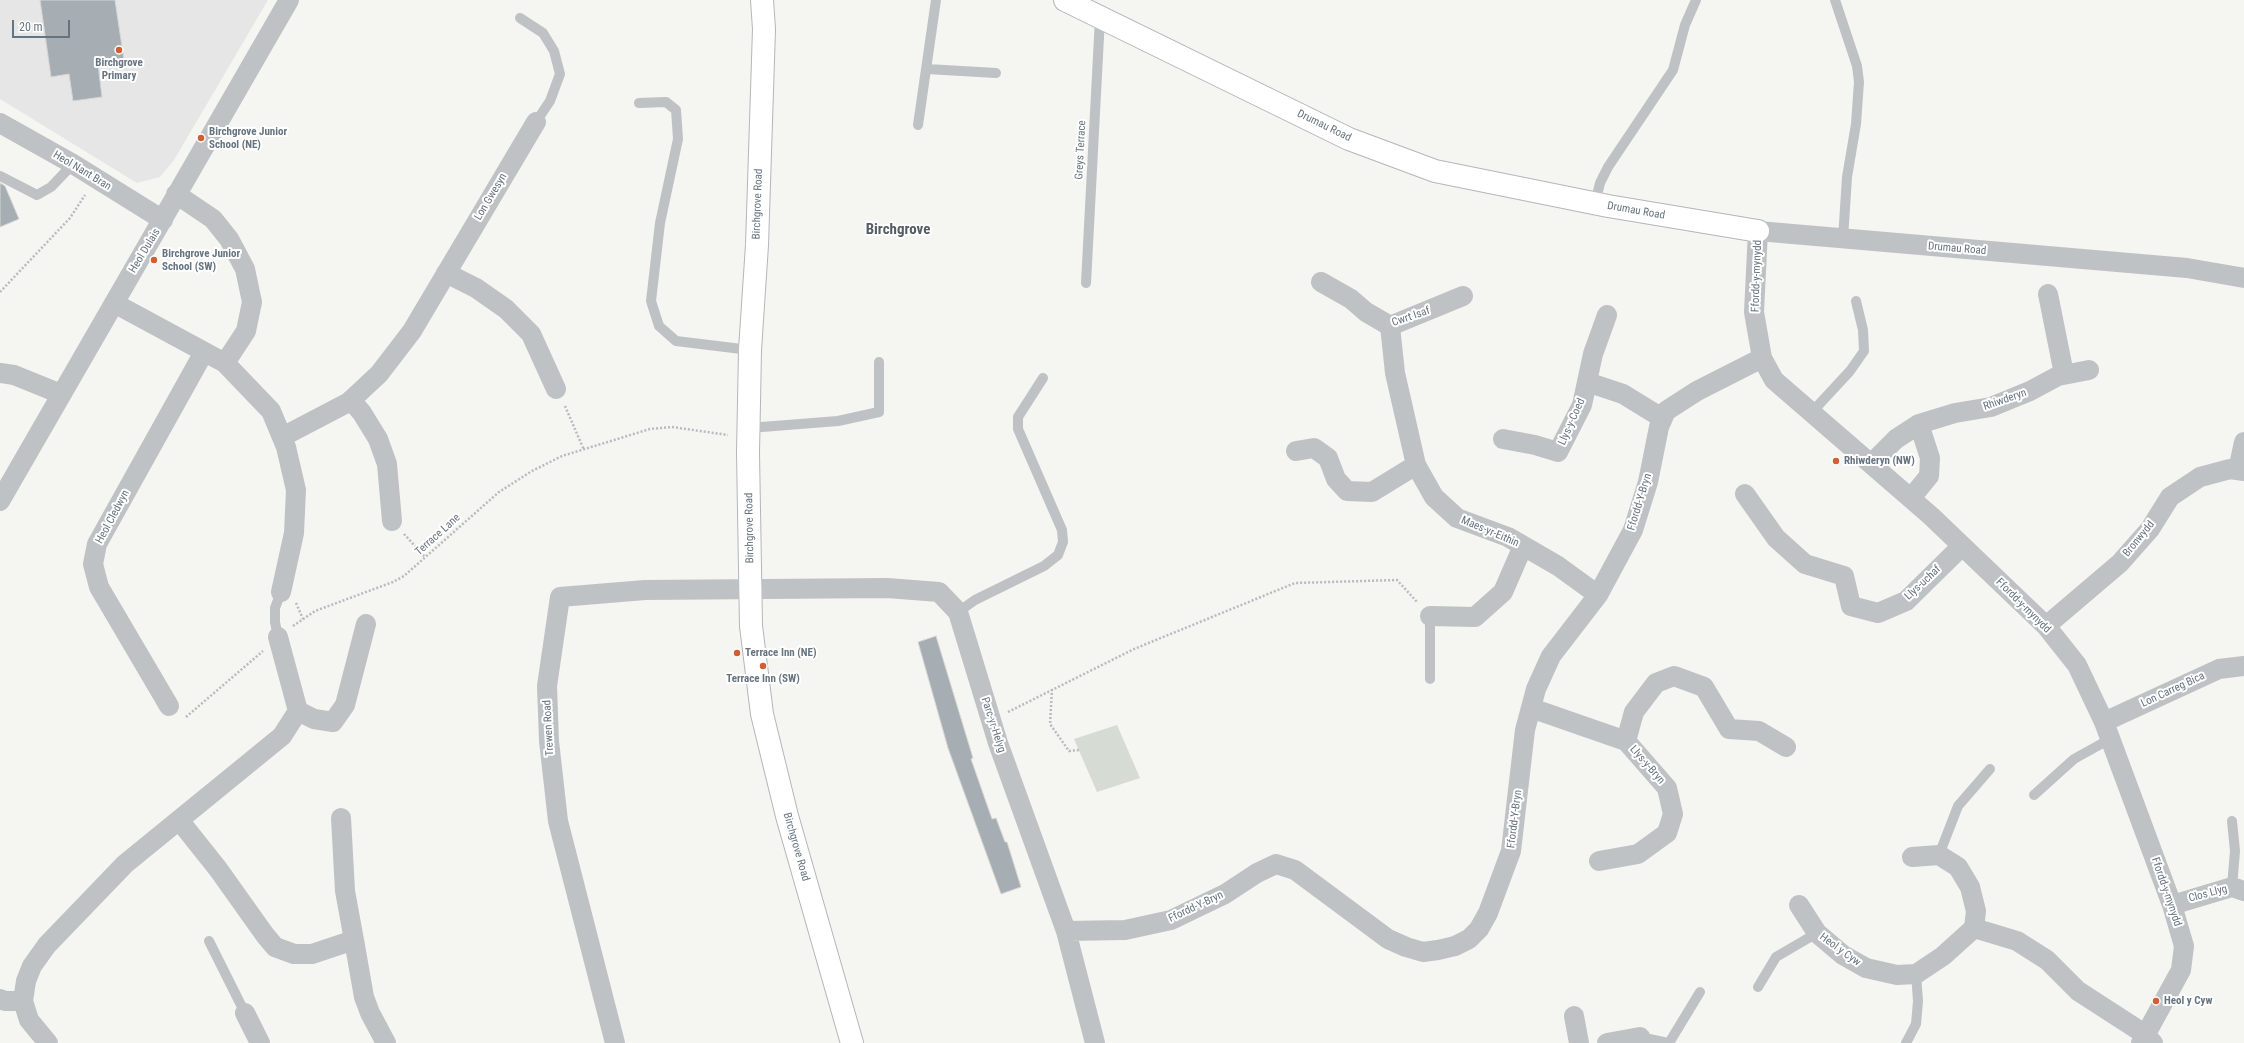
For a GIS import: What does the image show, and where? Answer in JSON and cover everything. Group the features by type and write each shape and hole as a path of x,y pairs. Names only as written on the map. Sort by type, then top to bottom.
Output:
{"main road":[{"name":"Birchgrove Road","path":"762,0 764,29 757,245 750,350 749,433 751,626 762,714 788,816 852,1043"},
{"name":"Drumau Road","path":"1065,0 1349,139 1435,171 1595,203 1758,232"}],"street":[{"name":"Heol Dulais","path":"0,501 289,0"},
{"name":"Lon Gwesyn","path":"282,437 312,423 351,400 379,374 412,331 536,122"},
{"name":"Heol Nant Bran","path":"0,124 73,164 163,220"},
{"path":"176,194 213,219 229,238 245,269 252,302 246,331 225,363"},
{"name":"Drumau Road","path":"1758,232 2187,268 2244,278"},
{"name":"Ffordd-y-mynydd","path":"1758,232 1754,312 1762,358 1774,380 1911,498 2046,626 2077,665 2107,731 2172,905 2184,946 2182,970 2147,1040"},
{"path":"446,273 476,288 506,309 531,334 556,389"},
{"name":"Cwrt Isaf","path":"1321,282 1351,299 1366,312 1390,326 1463,296"},
{"path":"2048,294 2064,374"},
{"path":"114,303 225,363 270,412 286,446 296,490 294,533 281,592"},
{"name":"Llys-y-Coed","path":"1502,439 1535,445 1558,452 1582,405 1593,354 1607,315"},
{"name":"Maes-yr-Eithin","path":"1390,326 1395,373 1416,465 1434,497 1457,518 1508,537 1558,566 1598,595"},
{"name":"Heol Cledwyn","path":"169,706 99,587 93,564 98,544 204,352"},
{"name":"Ffordd-Y-Bryn","path":"1066,931 1125,930 1171,920 1225,894 1258,873 1276,864 1295,870 1388,938 1406,947 1423,952 1455,946 1469,939 1479,929 1497,893 1512,851 1525,730 1536,689 1551,656 1598,595 1633,530 1648,482 1655,442 1662,418 1666,411 1682,399 1762,358"},
{"name":"Rhiwderyn","path":"1871,464 1896,439 1919,424 1955,413 1992,406 2064,374 2088,370"},
{"path":"0,373 14,375 61,394"},
{"path":"1587,382 1623,394 1662,418"},
{"path":"351,400 362,413 378,439 387,464 392,521"},
{"path":"1911,498 1929,476 1930,458 1919,424"},
{"name":"Bronwydd","path":"2046,626 2120,563 2150,529 2170,497 2200,476 2230,469 2241,470 2244,442"},
{"path":"1296,451 1314,448 1328,458 1336,479 1347,491 1372,492 1416,465"},
{"name":"Llys-uchaf","path":"1745,494 1776,538 1805,564 1844,576 1851,606 1878,613 1906,601 1962,546"},
{"path":"1430,616 1475,617 1503,592 1523,546"},
{"name":"Parc-yr-Helyg","path":"751,590 887,588 939,592 958,612 991,719 1066,931 1095,1043"},
{"name":"Trewen Road","path":"615,1043 558,821 549,740 547,686 560,597 645,590 751,590"},
{"path":"298,711 314,719 333,722 345,706 366,624"},
{"path":"48,1043 29,1020 23,1001 26,981 32,966 47,945 125,864 282,736 298,711 278,637"},
{"name":"Lon Carreg Bica","path":"2107,731 2219,669 2244,666"},
{"name":"Llys-y-Bryn","path":"1626,741 1634,712 1656,683 1674,676 1704,687 1729,729 1759,731 1786,747"},
{"name":"Llys-y-Bryn","path":"1531,708 1626,741 1667,788 1673,814 1667,833 1638,854 1599,861"},
{"path":"341,818 345,891 364,997 370,1013 386,1043"},
{"path":"179,820 218,869 256,925 275,947 294,954 312,954 354,940"},
{"path":"1912,857 1939,855 1958,868 1970,888 1976,911 1974,928 1944,956 1916,974"},
{"name":"Clos Llyg","path":"2172,905 2238,890"},
{"name":"Heol y Cyw","path":"1798,906 1817,933 1843,955 1866,968 1897,975 1916,974"},
{"path":"1974,928 2017,941 2047,960 2078,991 2147,1040"},
{"path":"0,999 4,1001 23,1001"},
{"path":"245,1013 260,1043"},
{"path":"1574,1016 1579,1043"},
{"path":"1607,1043 1640,1037"}],"lane":[{"path":"918,125 936,0"},
{"path":"1595,203 1600,183 1608,166 1673,70 1685,25 1696,0"},
{"path":"1835,0 1857,66 1859,82 1856,124 1847,177 1843,239"},
{"path":"520,18 543,33 554,51 560,74 550,101 536,122"},
{"name":"Greys Terrace","path":"1086,283 1100,18"},
{"path":"927,69 996,73"},
{"path":"639,103 666,102 676,110 678,139 660,222 651,301 659,326 676,341 707,346 750,350"},
{"path":"0,176 37,195 51,187 73,164"},
{"path":"1812,412 1850,371 1864,351 1863,330 1856,301"},
{"path":"749,433 838,421 879,412 879,362"},
{"path":"958,612 975,600 1044,566 1058,555 1063,542 1062,530 1018,429 1018,417 1044,378"},
{"path":"278,637 275,622 275,608 281,592"},
{"path":"1430,616 1430,679"},
{"path":"2034,795 2107,731"},
{"path":"1939,855 1958,806 1990,769"},
{"path":"2232,821 2238,890"},
{"path":"1758,987 1776,957 1817,933"},
{"path":"208,941 245,1013"},
{"path":"1906,1043 1916,1024 1918,1001 1916,974"},
{"path":"1640,1037 1668,1043 1700,992"}],"path":[{"path":"0,292 70,218 96,179"},
{"path":"556,389 562,393 566,407 584,450"},
{"name":"Terrace Lane","path":"169,706 183,719 278,637 314,612 393,582 425,557 499,492 532,471 562,456 650,429 672,427 749,433"},
{"path":"392,521 425,557"},
{"path":"991,719 1134,649 1295,583 1397,580 1430,616"},
{"path":"1052,689 1050,724 1069,751 1079,750"}],"shaded area":[{"name":"Birchgrove Primary","path":"0,0 268,0 174,160 160,177 137,183 0,99"},
{"path":"1117,725 1140,778 1097,792 1074,739"}],"building":[{"path":"40,0 115,0 124,60 98,64 102,97 73,101 69,74 51,77"},
{"path":"0,183 5,186 19,219 0,227"},
{"path":"936,636 973,758 971,759 992,819 996,818 1005,842 1007,842 1021,887 1001,894 948,748 918,642"}],"place":[{"name":"Birchgrove Primary","path":"119,50"},
{"name":"Birchgrove Junior School (NE)","path":"201,138"},
{"name":"Birchgrove Junior School (SW)","path":"154,260"},
{"name":"Rhiwderyn (NW)","path":"1836,461"},
{"name":"Terrace Inn (NE)","path":"737,653"},
{"name":"Terrace Inn (SW)","path":"763,666"},
{"name":"Heol y Cyw","path":"2156,1001"}],"district":[{"name":"Birchgrove","path":"898,230"}]}
